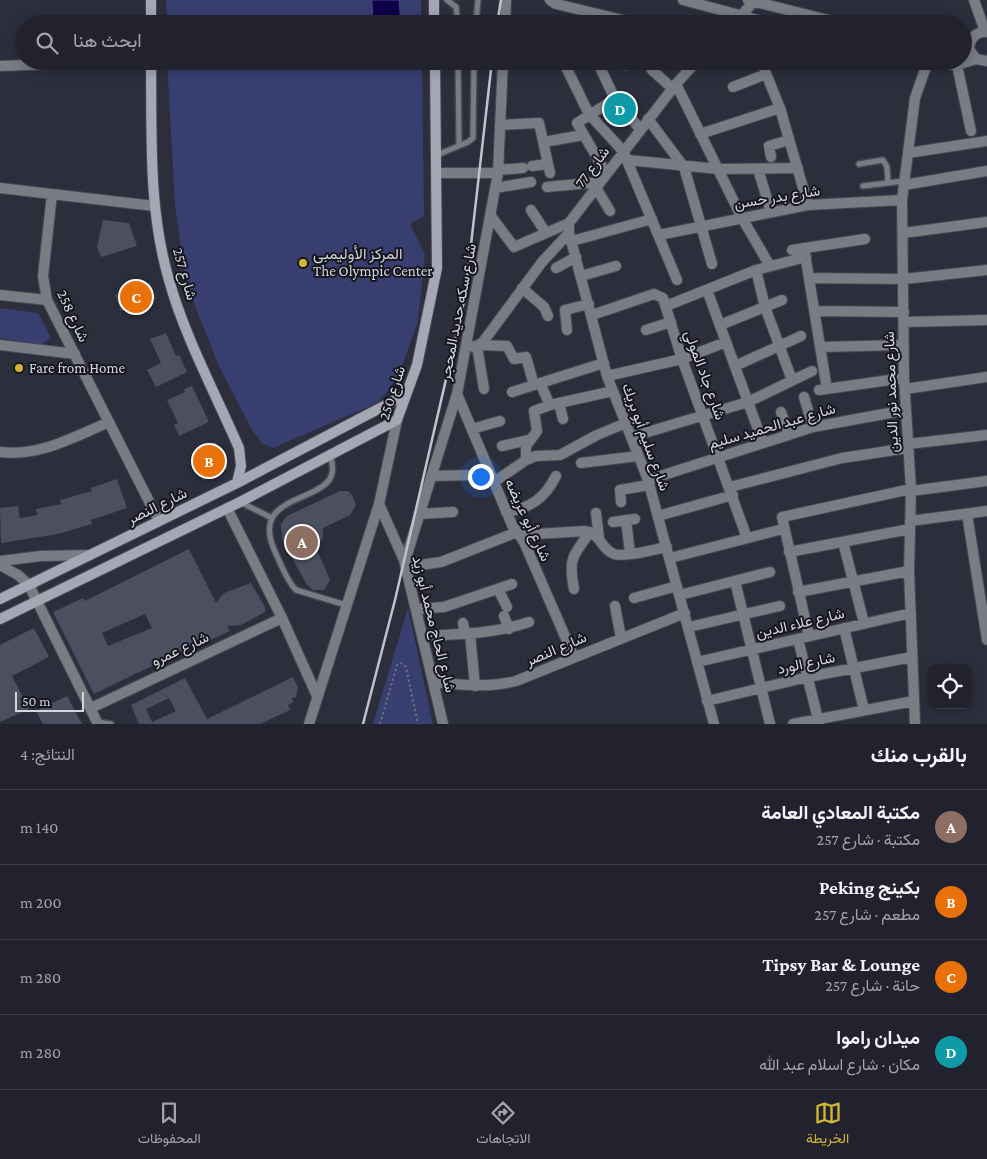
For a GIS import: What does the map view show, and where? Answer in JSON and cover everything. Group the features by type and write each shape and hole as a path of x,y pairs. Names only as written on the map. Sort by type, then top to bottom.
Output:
{"street":[{"path":"151,0 151,15"},
{"path":"434,0 434,15"},
{"path":"505,15 506,0"},
{"path":"550,0 556,4 602,15"},
{"path":"683,0 724,15"},
{"path":"972,38 978,32 986,30 983,11 974,0"},
{"path":"744,15 752,1 808,15"},
{"path":"972,55 976,59"},
{"path":"972,60 987,61"},
{"path":"0,66 15,65"},
{"name":"شارع 257","path":"151,70 154,206 169,281 185,325 239,448 241,466 237,483"},
{"name":"شارع 250","path":"309,724 379,504 397,420 417,366 432,299 437,268 435,70"},
{"name":"شارع سكه حديد المحجر","path":"405,564 457,394 498,171 503,70"},
{"path":"567,70 589,114 625,155 677,280"},
{"path":"601,70 615,99 640,130"},
{"path":"652,70 674,86 742,218 770,266"},
{"name":"شارع 77","path":"478,346 542,262 570,232 597,184 606,172 625,155 648,119 689,70"},
{"path":"764,70 780,108 808,205"},
{"name":"شارع محمد نور الدين","path":"915,724 909,571 911,490 904,378 902,200 915,98 923,70"},
{"path":"958,70 972,131"},
{"path":"733,87 766,74"},
{"path":"606,172 577,123 615,99"},
{"path":"700,134 780,108"},
{"path":"648,119 684,167 712,264"},
{"path":"436,173 498,171 528,167 549,168 539,123 500,125"},
{"path":"544,142 583,135"},
{"path":"771,157 769,146 789,140"},
{"path":"908,153 987,140"},
{"path":"625,155 684,167 718,169 798,168"},
{"path":"758,169 771,212"},
{"path":"904,183 987,171"},
{"path":"495,188 531,182"},
{"path":"547,187 597,184 610,211"},
{"path":"0,188 154,206"},
{"name":"شارع 258","path":"52,194 43,276 47,300 159,521"},
{"name":"شارع بدر حسن","path":"659,235 808,205 902,200"},
{"path":"531,210 546,233"},
{"path":"491,216 512,246 546,233 570,232 652,219"},
{"path":"903,233 987,222"},
{"name":"شارع سليم أبو بريك","path":"570,232 607,376 648,483 679,590 714,724"},
{"path":"592,315 654,294 661,295 666,306 805,252 864,239"},
{"path":"792,250 805,252"},
{"path":"805,252 820,347 823,390 904,378"},
{"path":"556,268 576,257"},
{"path":"581,276 616,266"},
{"path":"756,270 765,307 792,380"},
{"path":"809,278 904,279 987,270"},
{"path":"522,288 544,307 548,316"},
{"path":"707,290 763,443"},
{"path":"0,295 47,300"},
{"path":"720,325 782,300"},
{"path":"567,330 565,310 589,304"},
{"name":"شارع جاد المولي","path":"666,306 682,358 748,538"},
{"path":"814,311 987,320"},
{"path":"646,330 671,322"},
{"path":"735,366 801,336"},
{"path":"607,376 682,358 726,342"},
{"path":"0,345 75,354"},
{"path":"820,347 904,345"},
{"path":"478,346 484,389"},
{"path":"466,347 507,346 514,359 526,357 537,384 555,404 564,419"},
{"path":"512,392 604,363"},
{"path":"631,437 748,402 812,371"},
{"path":"905,389 987,377"},
{"path":"526,460 525,453 529,440 537,432 534,411 555,404 613,391"},
{"name":"شارع أبو عريضه","path":"457,394 506,512 518,534 574,657"},
{"name":"شارع النصر","path":"0,599 237,483 405,395"},
{"path":"804,397 814,427"},
{"name":"شارع عبد الحميد سليم","path":"621,502 620,490 648,483 719,457 814,427 906,410"},
{"path":"781,412 789,435"},
{"path":"0,619 240,502 397,420"},
{"path":"472,430 500,421"},
{"path":"0,452 20,453 45,449 109,422"},
{"path":"494,482 526,460 536,456 560,455 597,435 626,424"},
{"path":"658,516 732,491 842,458 908,446 987,436"},
{"path":"502,446 529,440"},
{"path":"581,463 638,456"},
{"path":"431,476 474,475"},
{"path":"506,512 523,510 537,502 549,490 556,476"},
{"path":"809,636 783,529 782,516 911,490 987,482"},
{"name":"شارع الحاج محمد أبو زيد","path":"379,504 405,564 443,724"},
{"path":"227,508 282,618 318,696"},
{"path":"789,552 843,542 910,525 987,511"},
{"path":"419,514 453,512"},
{"path":"574,589 570,571 572,558 595,535 596,513"},
{"path":"967,514 987,640"},
{"path":"613,522 630,519 630,554"},
{"path":"670,558 783,529"},
{"path":"405,564 441,562 518,534 595,535 615,555 666,548"},
{"path":"843,542 864,624"},
{"path":"0,561 41,556 90,555"},
{"path":"0,565 18,575 29,585 98,723"},
{"path":"798,592 909,571"},
{"path":"634,598 734,581 770,572"},
{"path":"734,581 770,724"},
{"path":"416,609 444,607 512,584"},
{"path":"498,589 506,612 509,629"},
{"path":"615,606 621,638"},
{"path":"689,627 780,606"},
{"name":"شارع علاء الدين","path":"697,662 911,612"},
{"name":"شارع النصر","path":"433,682 496,686 516,681 685,613"},
{"name":"شارع عمرو","path":"90,708 282,618"},
{"path":"422,636 466,630 509,629 529,622"},
{"path":"844,628 864,710"},
{"path":"466,630 475,686"},
{"path":"798,639 818,721"},
{"name":"شارع الورد","path":"707,701 808,677 912,657"},
{"path":"793,724 818,721 914,701"}],"lane":[{"path":"447,0 456,6 457,15"},
{"path":"477,15 478,0"},
{"path":"458,70 459,146"},
{"path":"436,155 471,140 474,135 474,70"},
{"path":"859,164 883,160 887,167 888,183"},
{"path":"863,186 904,183"},
{"path":"330,456 334,471 328,484 281,507 272,518 269,527 270,542 293,588 298,592 346,605"},
{"path":"240,502 254,511 272,518"},
{"path":"98,723 111,724"}],"path":[{"path":"380,724 397,665 401,663 406,667 418,724"}],"shaded area":[{"path":"166,0 421,0 421,15 167,15"},
{"path":"372,0 399,0 400,15 373,15"},
{"name":"المركز الأوليمبى The Olympic Center","path":"168,70 422,70 424,216 410,224 425,255 418,321 400,372 389,390 377,403 273,448 263,444 252,430 219,366 193,301 184,271 175,204"},
{"path":"0,308 38,313 51,338 40,345 0,338"},
{"path":"408,608 433,724 373,724"}],"building":[{"path":"103,220 129,223 137,246 101,257 97,247"},
{"path":"150,283 156,299 121,311 115,295"},
{"path":"166,333 176,356 179,355 187,372 156,387 147,370 161,363 150,339"},
{"path":"192,386 209,422 179,436 174,425 178,423 167,400 185,392 184,389"},
{"path":"215,442 228,468 203,480 191,454"},
{"path":"117,479 127,508 91,520 92,524 58,534 1,543 0,508 18,506 20,518 37,515 36,509 61,504 60,500 92,491 91,488"},
{"path":"340,491 348,491 356,505 350,515 323,528 323,538 316,548 330,580 324,590 313,590 307,585 282,540 281,524 287,516"},
{"path":"189,549 216,603 224,593 251,583 265,607 265,612 241,625 227,626 230,631 204,643 203,641 94,694 53,612 83,598 85,601","holes":["145,614 152,628 108,646 102,633"]},
{"path":"34,628 49,657 12,676 29,709 0,722 0,645"},
{"path":"293,677 298,688 296,697 292,698 293,702 288,705 290,710 260,724 139,724 131,705 185,678 207,719","holes":["169,698 176,711 152,722 146,709"]},
{"path":"67,696 82,724 43,724 36,711"}],"railway":[{"path":"498,15 501,0"},
{"path":"363,724 395,600 465,297 491,70"}],"place":[{"name":"ميدان راموا","path":"620,109"},
{"name":"المركز الأوليمبى The Olympic Center","path":"303,263"},
{"name":"Tipsy Bar & Lounge","path":"136,297"},
{"name":"Fare from Home","path":"19,368"},
{"name":"بكينج Peking","path":"209,461"},
{"name":"مكتبة المعادي العامة","path":"302,542"}]}
